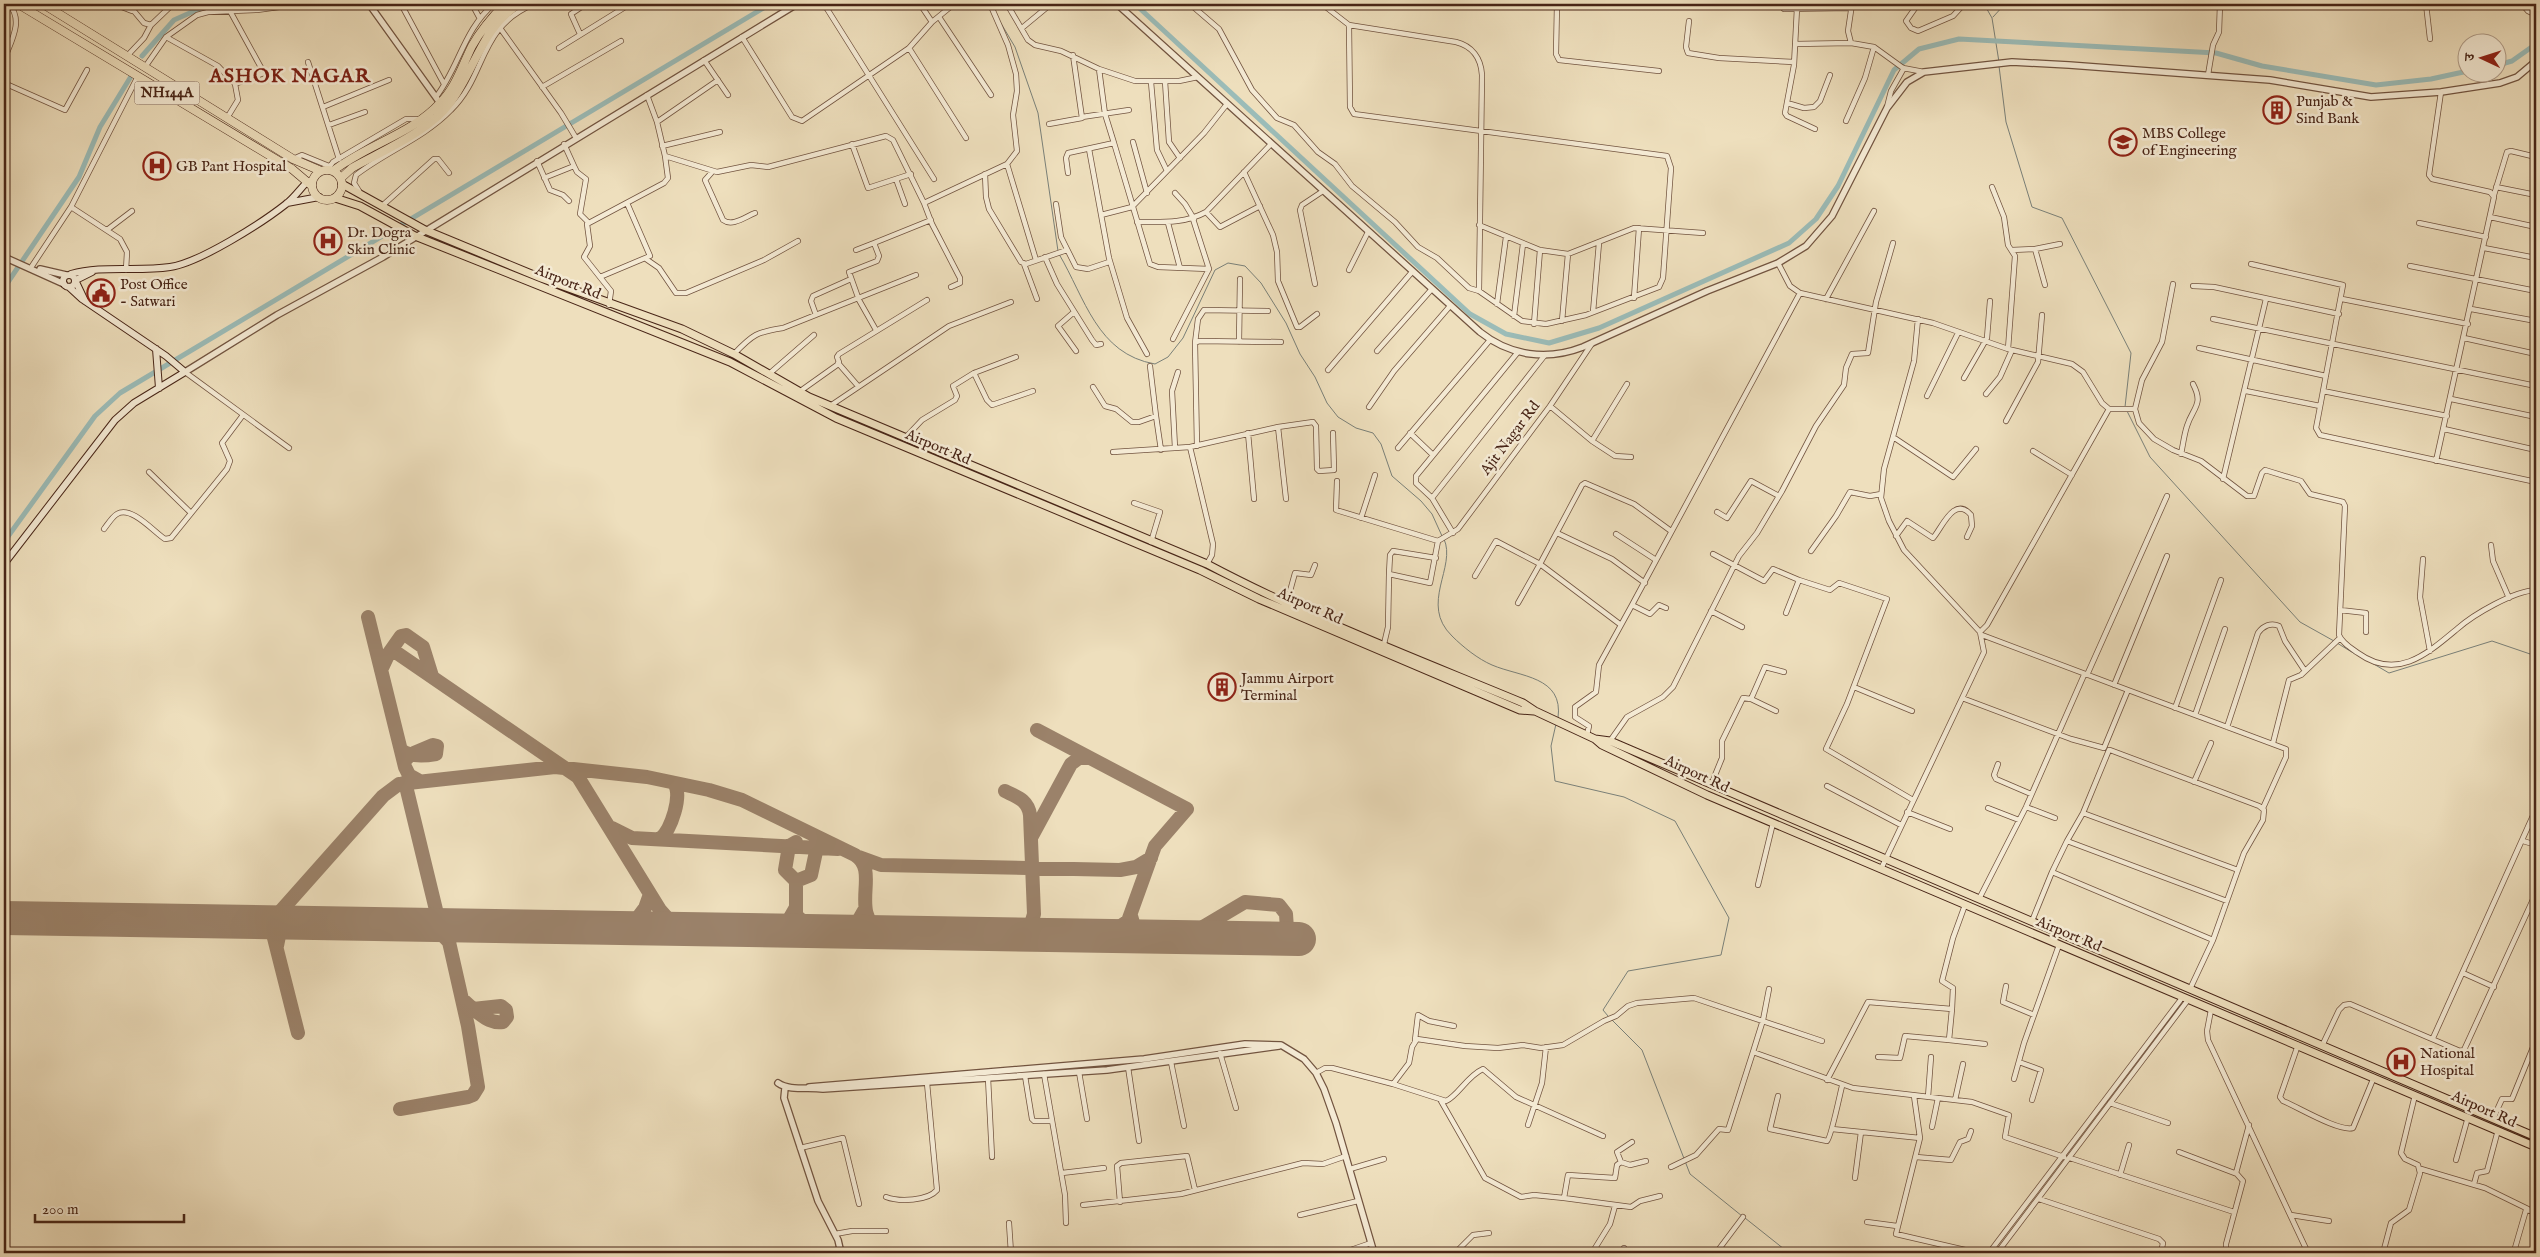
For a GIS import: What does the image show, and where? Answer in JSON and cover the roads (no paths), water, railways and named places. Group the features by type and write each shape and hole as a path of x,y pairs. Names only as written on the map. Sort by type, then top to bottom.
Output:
{"highway":[{"name":"NH144A","path":"18,4 292,169 310,184 318,197"},
{"name":"NH144A","path":"42,4 293,159 328,170 342,181"},
{"path":"310,184 328,170 420,120 458,78 471,48 484,27 505,4"},
{"path":"318,197 324,200 335,198 341,192 342,181 352,168 435,118 450,104 468,74 486,36 506,12 519,4"}],"main road":[{"path":"342,181 361,194 425,230 609,304 682,329 734,354 799,392 830,406 1207,564 1287,602 1523,703 1537,712 1595,739 1610,741 2536,1137"},
{"path":"68,275 96,270 171,267 194,260 216,249 287,204 310,184"},
{"path":"287,204 318,197"},
{"name":"Airport Rd","path":"335,198 360,206 415,236 730,362 836,418 1200,570 1259,599 1373,648 1520,710 1537,712"},
{"path":"67,286 96,270"},
{"path":"68,275 76,281 86,302"},
{"path":"67,286 68,275"},
{"path":"82,294 85,276"},
{"path":"4,564 7,551 115,420 129,407 158,386 185,372 166,356 156,352 86,302 67,286"},
{"path":"156,352 158,386"},
{"name":"Airport Rd","path":"1595,739 1602,745 1706,795 2185,999 2415,1094 2536,1147"}],"street":[{"path":"4,60 16,26 16,15 9,4"},
{"path":"114,4 132,11"},
{"path":"128,4 144,23 151,25"},
{"path":"127,56 144,38 151,25 173,4"},
{"path":"145,67 166,37 197,15 208,12 300,4"},
{"path":"369,4 438,100"},
{"path":"401,4 444,84"},
{"path":"472,4 479,17"},
{"path":"438,100 463,44 479,17 494,4"},
{"path":"361,194 354,183 356,174 425,133 452,110 471,82 483,53 500,28 516,14 534,4"},
{"path":"580,34 571,14 586,4"},
{"path":"559,48 630,4"},
{"path":"289,448 185,372 277,314 337,284 564,144 797,4"},
{"path":"824,4 870,74 934,179"},
{"path":"920,4 932,22"},
{"path":"742,37 795,120 802,121 909,48 932,22 954,4"},
{"path":"924,203 1007,164 1018,149 1013,115 1017,92 1016,74 1008,45 990,4"},
{"path":"1007,4 1031,44 1073,55 1099,69 1135,81 1151,82 1198,77"},
{"path":"1022,28 1051,4"},
{"path":"1117,4 1431,290 1490,340 1518,352 1545,355 1574,350 1707,291 1778,263 1806,246 1825,225 1842,197 1887,108 1907,82 1924,72"},
{"path":"1190,4 1219,29 1252,90 1277,118 1294,125 1318,152 1335,164 1352,186 1395,222 1418,247 1437,258 1468,288 1479,291 1514,316 1534,324 1562,320 1634,298 1656,289 1661,284 1671,168 1667,156 1354,114 1350,107 1349,25"},
{"path":"1322,4 1349,25 1456,42 1472,50 1479,59 1482,69 1482,131 1479,291"},
{"path":"1452,4 1458,4"},
{"path":"1557,4 1556,54 1559,60 1659,70"},
{"path":"1918,4 1906,21 1912,28 1918,31 1952,16 1964,4"},
{"path":"2208,75 2213,45 2219,32 2220,4"},
{"path":"2426,4 2430,39"},
{"path":"2522,4 2528,11 2536,15"},
{"path":"1784,9 1800,6 1852,6 1848,35 1851,43"},
{"path":"1800,6 1787,103 1787,116 1815,129"},
{"path":"230,11 264,73 235,84"},
{"path":"939,17 992,95"},
{"path":"1689,21 1686,47 1688,53 1719,58 1794,62"},
{"path":"500,28 576,138"},
{"path":"166,37 218,66 235,84 238,100 227,118"},
{"path":"542,87 622,41"},
{"path":"1795,44 1851,43 1874,47 1902,68 1924,72 1988,63 2012,62 2270,80 2371,98 2441,92 2500,83 2517,77 2536,61"},
{"path":"1846,121 1861,88 1874,47"},
{"path":"909,48 966,138"},
{"path":"1073,55 1082,117"},
{"path":"704,60 728,95"},
{"path":"308,62 339,159"},
{"path":"1887,108 1891,91 1902,68"},
{"path":"1099,69 1105,114 1150,264 1158,267 1209,269"},
{"path":"4,83 62,110 67,109 87,70"},
{"path":"1787,103 1804,108 1814,107 1820,101 1830,75"},
{"path":"28,265 71,207 138,76"},
{"path":"323,107 389,80"},
{"path":"657,122 718,80"},
{"path":"1165,81 1169,142 1180,158"},
{"path":"1151,82 1157,150 1167,171"},
{"path":"2441,92 2428,175 2432,179 2488,191 2494,195"},
{"path":"609,304 611,291 584,256 590,246 587,226 589,223 667,180 665,156 657,122 647,95"},
{"path":"1101,215 1132,207 1180,158 1227,104"},
{"path":"1049,124 1129,110"},
{"path":"329,125 365,112"},
{"path":"328,170 339,159 406,119 420,120"},
{"path":"662,146 720,132"},
{"path":"665,156 713,171 751,165 773,167 882,136 891,138 911,174 931,220 960,278 960,283 951,287"},
{"path":"1133,142 1147,193"},
{"path":"1068,173 1066,158 1068,153 1089,150 1114,143"},
{"path":"564,144 577,172 586,179 580,214 589,223"},
{"path":"852,144 867,188 870,189 911,174"},
{"path":"1137,222 1168,223 1193,219 1206,212 1271,144"},
{"path":"1089,150 1110,262 1127,318 1147,354"},
{"path":"2436,461 2468,324 2494,195 2507,152 2511,151 2536,157"},
{"path":"382,206 434,159 438,159 449,173"},
{"path":"537,161 550,190 563,195 569,201"},
{"path":"1007,164 1036,260"},
{"path":"544,178 574,166"},
{"path":"713,171 705,180 723,220 733,223 755,213"},
{"path":"1244,172 1276,243 1278,281 1297,327 1300,327 1317,314"},
{"path":"985,174 986,203 992,217 1024,264 1037,300"},
{"path":"896,179 905,204"},
{"path":"1986,394 2000,377 2010,349 2015,260 2007,242 2004,217 1992,187"},
{"path":"2496,187 2536,195"},
{"path":"1315,284 1300,210 1302,205 1322,191"},
{"path":"1172,339 1209,269 1193,219 1185,204 1174,193"},
{"path":"600,277 646,259 650,254 627,203"},
{"path":"1056,204 1060,232 1066,250 1074,265 1081,270 1110,262"},
{"path":"1206,212 1220,227 1260,206"},
{"path":"71,207 120,239 125,247 123,270"},
{"path":"107,230 132,211"},
{"path":"1826,299 1874,211"},
{"path":"2490,217 2536,227"},
{"path":"856,250 931,220"},
{"path":"1168,223 1180,268"},
{"path":"2419,223 2486,237"},
{"path":"1479,225 1540,250 1568,254 1630,229 1703,233"},
{"path":"1634,298 1639,228"},
{"path":"1349,270 1368,232"},
{"path":"1497,304 1506,237"},
{"path":"646,259 659,268 676,293 686,293 764,260 798,241"},
{"path":"874,243 880,258 850,270 859,300 876,330"},
{"path":"1593,312 1599,243"},
{"path":"1610,741 1628,717 1663,697 1673,687 1734,566 1779,496 1816,426 1844,385 1846,368 1852,354 1868,353 1874,311 1893,243"},
{"path":"1514,316 1523,244"},
{"path":"2012,250 2036,249 2060,244"},
{"path":"2484,248 2536,258"},
{"path":"2036,249 2045,285"},
{"path":"1024,264 1066,250"},
{"path":"1534,324 1540,250"},
{"path":"1562,320 1568,254"},
{"path":"4,256 28,265 68,275"},
{"path":"1045,257 1054,280 1074,312 1095,344 1101,344"},
{"path":"1778,263 1790,286 1800,293 1874,311 1918,319 2010,349 2078,368 2108,409 2134,409"},
{"path":"2250,264 2342,283 2342,299 2316,428 2323,437 2536,482"},
{"path":"28,265 67,286"},
{"path":"2410,266 2536,291"},
{"path":"1328,370 1412,272"},
{"path":"734,354 752,336 760,332 773,328 784,328 859,300 916,275"},
{"path":"816,315 811,301 813,296 851,278"},
{"path":"1239,342 1240,279"},
{"path":"2173,284 2162,342 2142,380 2134,409 2139,423 2147,434 2165,446 2198,460 2223,479 2252,497 2262,473 2268,470 2301,481 2310,494 2343,502 2345,506 2338,639 2305,671 2288,682 2273,743"},
{"path":"2193,286 2214,287 2339,314"},
{"path":"1377,351 1431,290"},
{"path":"1587,735 1589,726 1575,717 1574,707 1596,692 1599,666 1645,583 1670,531 1800,293"},
{"path":"2223,479 2246,391 2266,298"},
{"path":"2342,299 2468,324"},
{"path":"858,386 838,363 836,357 876,330 927,300"},
{"path":"1964,378 1986,341 1990,301"},
{"path":"830,406 950,326 1011,302"},
{"path":"1370,407 1394,371 1450,306"},
{"path":"2471,309 2536,321"},
{"path":"1197,446 1195,343 1198,319 1204,310 1268,311"},
{"path":"1074,312 1058,326 1076,351"},
{"path":"2006,421 2034,370 2039,356 2042,316"},
{"path":"1918,319 1914,361 1884,469 1881,494 1896,536 1910,558 1981,634 2086,675 2284,747 2287,754 2263,808 2263,820 2246,849 2213,940 2190,989"},
{"path":"2213,319 2457,368 2536,386"},
{"path":"1927,396 1958,333"},
{"path":"769,374 814,335"},
{"path":"2464,338 2536,354"},
{"path":"1398,448 1490,340"},
{"name":"Ajit Nagar Rd","path":"1439,541 1452,534 1550,406 1587,355 1594,341"},
{"path":"1195,343 1281,342"},
{"path":"2199,348 2326,376"},
{"path":"1452,534 1432,498 1415,481 1433,455 1518,352"},
{"path":"1432,498 1545,355"},
{"path":"906,437 922,420 955,400 957,396 953,386 974,373 1016,357"},
{"path":"799,392 838,363"},
{"path":"1150,366 1161,450"},
{"path":"1174,448 1172,392 1178,372"},
{"path":"974,373 991,405 1033,391"},
{"path":"1592,441 1626,384"},
{"path":"2181,454 2187,425 2198,405 2198,394 2193,384"},
{"path":"1093,387 1105,406 1116,409 1132,422 1139,422 1156,416"},
{"path":"2246,391 2320,406"},
{"path":"2323,391 2447,416"},
{"path":"2451,399 2536,417"},
{"path":"1550,406 1592,441 1615,456 1631,457"},
{"path":"1881,869 1983,655 1981,634 1988,625 2108,409"},
{"path":"104,529 118,513 124,512 145,522 165,539 171,538 227,469 230,461 222,443 243,415"},
{"path":"1113,452 1197,446 1248,433 1314,422 1318,469 1321,472 1334,470 1333,433"},
{"path":"1278,427 1286,499"},
{"path":"2444,429 2536,450"},
{"path":"1410,432 1433,455"},
{"path":"1248,433 1254,499"},
{"path":"1893,437 1953,477 1976,449"},
{"path":"1190,447 1212,544 1212,555 1207,564"},
{"path":"2033,450 2072,475"},
{"path":"149,472 191,513"},
{"path":"1361,518 1375,475"},
{"path":"1337,481 1335,509 1439,541 1430,583 1389,574"},
{"path":"1717,512 1727,518 1751,481 1779,496"},
{"path":"1518,603 1582,484 1585,483 1634,504 1670,531"},
{"path":"1811,551 1836,516 1850,492 1870,496 1881,494"},
{"path":"1979,899 2026,807 2167,496"},
{"path":"1134,503 1160,512 1151,542"},
{"path":"1896,536 1908,521 1932,538 1951,512 1958,509 1966,510 1971,515 1972,526 1967,537"},
{"path":"1557,533 1612,559 1645,583"},
{"path":"1616,534 1656,560"},
{"path":"1475,576 1496,541 1540,564 1621,625"},
{"path":"2491,545 2493,561 2509,598"},
{"path":"1384,644 1388,626 1390,555 1393,551 1436,558"},
{"path":"1713,554 1764,581 1774,568 1799,580 1830,590 1839,582 1887,599 1854,687 1828,744 1827,751 1913,800"},
{"path":"2114,685 2167,556"},
{"path":"2423,559 2420,597 2430,651"},
{"path":"1287,602 1295,573 1311,575 1315,566"},
{"path":"1786,613 1799,580"},
{"path":"2175,708 2221,580"},
{"path":"2338,639 2366,659 2386,664 2407,663 2430,651 2465,623 2509,598 2527,591 2536,590"},
{"path":"1632,605 1650,614 1658,606 1666,608"},
{"path":"2340,610 2366,613 2366,632"},
{"path":"1711,611 1742,627"},
{"path":"2227,727 2258,633 2264,626 2272,624 2279,626 2285,641 2305,671"},
{"path":"2195,715 2225,629"},
{"path":"1751,699 1765,666 1784,672"},
{"path":"1854,687 1912,711"},
{"path":"2104,748 2128,690"},
{"path":"1962,698 2059,734 2110,750 2263,808"},
{"path":"1711,784 1722,758 1722,741 1742,699 1751,699 1776,711"},
{"path":"2194,782 2211,743"},
{"path":"2032,921 2052,872 2083,813 2110,750"},
{"path":"1998,764 1994,775 1996,779 2031,794"},
{"path":"1827,786 1901,826"},
{"path":"2026,807 2055,818"},
{"path":"1988,808 2019,820"},
{"path":"2433,1038 2536,809"},
{"path":"1908,812 1950,829"},
{"path":"2083,813 2238,870"},
{"path":"1758,885 1773,823"},
{"path":"2067,841 2227,901"},
{"path":"2523,841 2536,845"},
{"path":"2052,872 2213,940"},
{"path":"2322,1046 2339,1010 2347,1004 2354,1005 2460,1051 2464,1050 2536,893"},
{"path":"1948,1040 1953,988 1942,982 1953,938 1965,905"},
{"path":"2014,1079 2018,1062 2059,945"},
{"path":"2463,973 2494,986"},
{"path":"2006,986 2003,1002 2034,1015"},
{"path":"1671,1166 1689,1159 1707,1146 1720,1129 1728,1130 1763,1020 1769,989"},
{"path":"1415,1040 1420,1038 1465,1046 1498,1048 1546,1047 1571,1042 1637,1003 1694,998 1822,1041"},
{"path":"1997,1253 2070,1158 2185,999"},
{"path":"1989,1253 2185,999"},
{"path":"1827,1080 1868,1002 1952,1009"},
{"path":"2212,1010 2207,1031 2208,1040 2308,1253"},
{"path":"1393,1084 1409,1063 1415,1040 1417,1015 1429,1022 1454,1026"},
{"path":"1878,1057 1900,1058 1905,1036 1985,1044"},
{"path":"2493,1119 2502,1099 2512,1099 2536,1040"},
{"path":"778,1083 785,1088 809,1087 1144,1059 1245,1044 1281,1045 1297,1054 1316,1074 1328,1100 1374,1253"},
{"path":"809,1087 823,1089 1079,1072 1171,1062 1281,1045"},
{"path":"2298,1045 2281,1099 2321,1119 2348,1129 2353,1128 2374,1077"},
{"path":"1528,1125 1536,1106 1545,1072 1546,1047"},
{"path":"1753,1052 1842,1086 1984,1105 2007,1113 2009,1116 2005,1137 2064,1157"},
{"path":"1220,1053 1236,1108"},
{"path":"1928,1097 1931,1057"},
{"path":"1171,1062 1184,1126"},
{"path":"2018,1062 2041,1070 2032,1100"},
{"path":"1955,1100 1963,1064"},
{"path":"1128,1067 1139,1142"},
{"path":"1316,1074 1325,1068 1332,1068 1393,1084 1442,1101 1451,1099 1461,1086 1484,1068 1498,1079 1506,1090 1536,1106 1603,1136"},
{"path":"1079,1072 1087,1119"},
{"path":"1044,1074 1062,1173 1066,1223"},
{"path":"1025,1076 1032,1119 1052,1121"},
{"path":"988,1078 992,1157"},
{"path":"886,1196 895,1199 909,1199 931,1195 937,1190 927,1083"},
{"path":"1778,1096 1770,1128 1826,1141 1830,1140 1842,1086"},
{"path":"785,1088 784,1098 800,1148 818,1201 835,1234 841,1253"},
{"path":"2415,1094 2401,1154 2403,1158 2418,1165 2421,1169 2474,1184 2536,1212"},
{"path":"1914,1096 1920,1138 1896,1232 1898,1235 1978,1253"},
{"path":"1932,1127 1938,1098"},
{"path":"1442,1101 1485,1178 1521,1197 1534,1195 1632,1207 1640,1201 1660,1196"},
{"path":"2110,1103 2168,1123"},
{"path":"2456,1160 2468,1117"},
{"path":"2236,1174 2249,1125"},
{"path":"1832,1129 1920,1138"},
{"path":"2474,1184 2477,1173 2486,1173 2498,1130"},
{"path":"1916,1157 1951,1160 1960,1142 1968,1139 1971,1131"},
{"path":"1855,1178 1861,1132"},
{"path":"800,1148 843,1138 859,1204"},
{"path":"1632,1142 1617,1152 1622,1162 1630,1165 1646,1161"},
{"path":"2120,1175 2129,1145"},
{"path":"2179,1152 2236,1174 2243,1181 2226,1244 2226,1253"},
{"path":"1120,1202 1117,1166 1121,1163 1187,1156 1195,1190"},
{"path":"1083,1205 1120,1202 1195,1190 1302,1163 1323,1164 1346,1156"},
{"path":"2070,1158 2234,1212"},
{"path":"1350,1169 1384,1159"},
{"path":"1564,1198 1568,1175 1616,1178 1617,1165 1622,1162"},
{"path":"1062,1173 1104,1168"},
{"path":"2384,1253 2392,1223 2409,1210 2421,1169"},
{"path":"2039,1199 2159,1239 2163,1243 2161,1253"},
{"path":"1300,1215 1358,1201"},
{"path":"1592,1253 1610,1224 1615,1206"},
{"path":"2515,1248 2528,1209"},
{"path":"2291,1215 2329,1221"},
{"path":"1716,1253 1743,1217"},
{"path":"1868,1222 1897,1226"},
{"path":"1009,1223 1011,1253"},
{"path":"835,1234 852,1230 886,1231"},
{"path":"1455,1253 1474,1235 1489,1233"},
{"path":"1342,1253 1371,1243"}],"waterway":[{"path":"142,56 174,20 201,8 265,4"},
{"path":"4,542 95,416 120,393 770,4"},
{"path":"983,4 990,9"},
{"path":"1135,4 1470,314 1506,334 1549,343 1599,328 1789,243 1816,219 1838,186 1894,70 1919,49 1959,39 2216,53 2262,66 2376,85 2431,79 2458,73"},
{"path":"1984,4 1992,18 1999,62"},
{"path":"1993,17 2005,4"},
{"path":"999,20 1015,47 1038,113 1058,251"},
{"path":"2508,62 2536,44"},
{"path":"1999,66 2006,122 2032,207 2062,218 2131,353 2125,407"},
{"path":"4,288 79,177 100,127 130,78"},
{"path":"1059,254 1095,322 1106,336 1119,349 1135,358 1155,364 1168,357 1183,338 1215,270 1228,263 1245,266 1261,283 1286,323 1300,354 1315,377 1327,403 1338,417 1356,428 1373,433 1381,444 1392,476 1421,501 1432,514 1442,536"},
{"path":"2127,411 2150,457 2300,622 2334,641"},
{"path":"1444,539 1447,550 1446,561 1438,599 1443,624 1456,640 1481,659 1492,665 1538,680 1547,686 1554,694 1558,704 1558,718"},
{"path":"2372,663 2389,673 2492,641 2536,656"},
{"path":"2337,643 2355,654"},
{"path":"1556,724 1551,746 1555,781 1624,797 1675,821 1729,918 1721,955 1628,971 1603,1010 1608,1016"},
{"path":"1611,1019 1642,1050 1690,1174 1742,1216"},
{"path":"1745,1218 1789,1253"}],"place":[{"name":"Punjab & Sind Bank","path":"2277,110"},
{"name":"MBS College of Engineering","path":"2123,142"},
{"name":"GB Pant Hospital","path":"157,166"},
{"name":"Dr. Dogra Skin Clinic","path":"328,241"},
{"name":"Post Office - Satwari","path":"101,293"},
{"name":"Jammu Airport Terminal","path":"1222,687"},
{"name":"National Hospital","path":"2401,1062"}],"district":[{"name":"ASHOK NAGAR","path":"290,76"}]}
